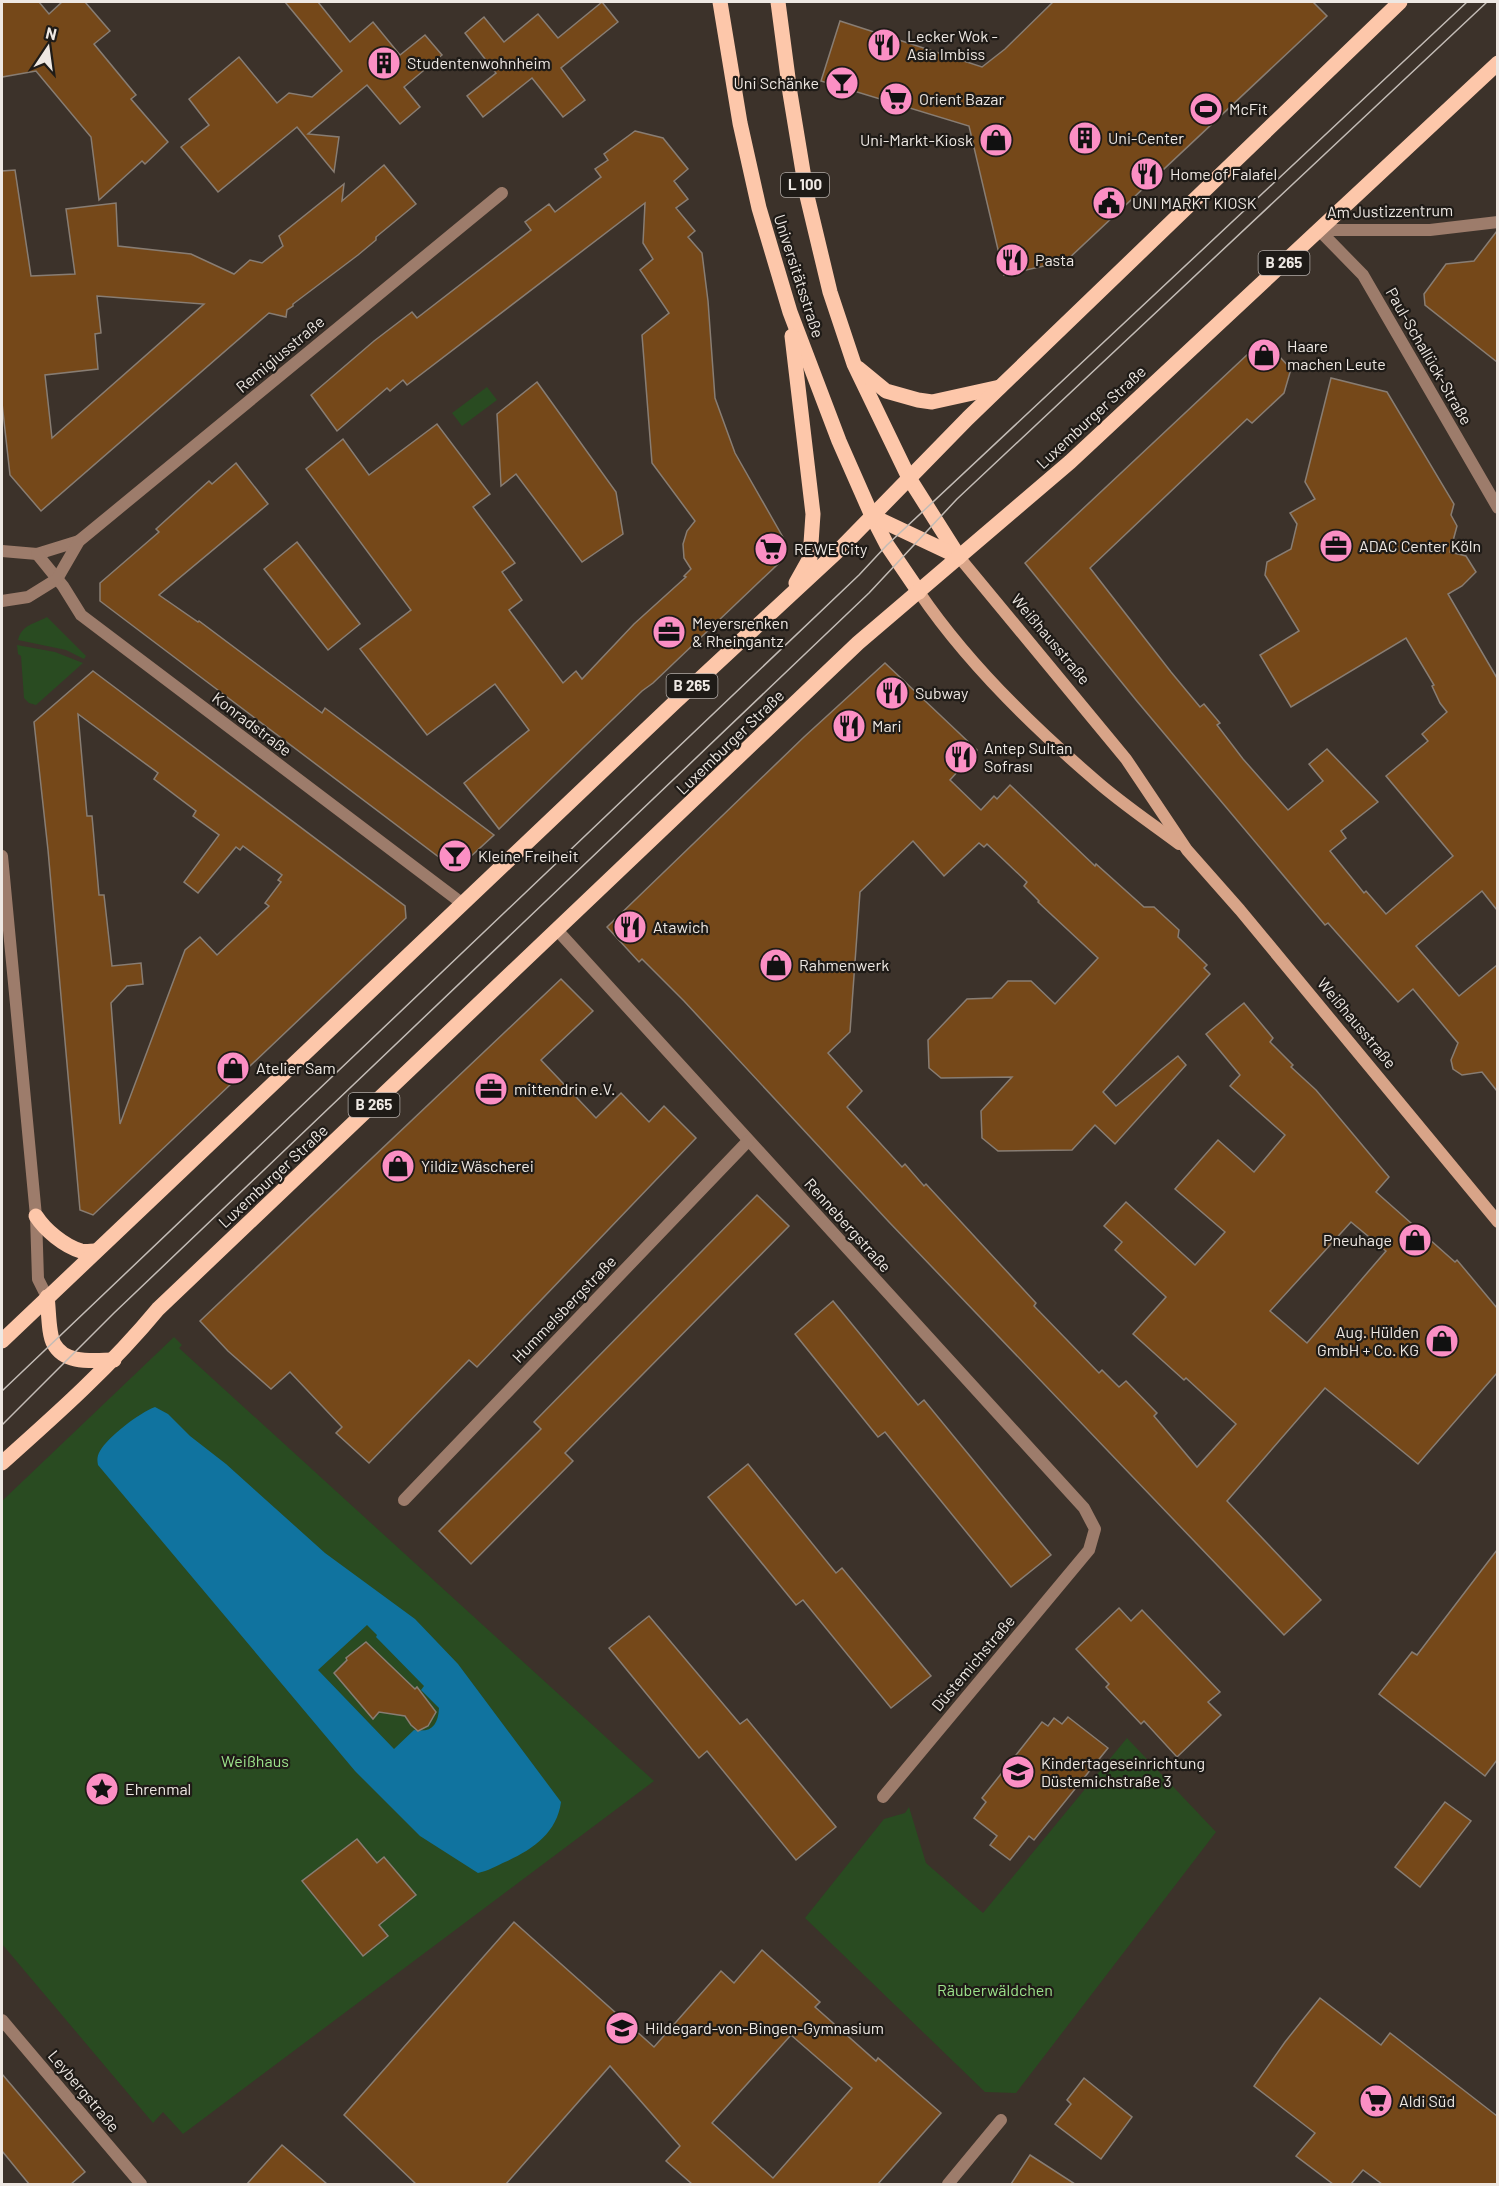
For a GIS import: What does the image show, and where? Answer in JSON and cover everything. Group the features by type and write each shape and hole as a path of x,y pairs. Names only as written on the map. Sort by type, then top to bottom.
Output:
{"main road":[{"name":"Universitätsstraße","path":"720,2 740,123 756,198 790,312 839,441 872,516"},
{"name":"Universitätsstraße","path":"778,2 807,196 830,292 854,364 909,478"},
{"name":"B 265","path":"2,1341 631,743 840,549 1000,387 1400,2"},
{"name":"Luxemburger Straße","path":"2,1463 74,1400 158,1309 858,644 1070,462 1497,63"},
{"name":"L 100","path":"789,597 810,558 813,514 790,312"},
{"path":"854,364 886,391 918,400 932,402 1000,387"},
{"name":"Weißhausstraße","path":"909,478 959,557 1126,759 1187,850 1240,910 1497,1222"},
{"path":"872,516 959,557"},
{"name":"Weißhausstraße","path":"872,516 887,545 941,624 1022,711 1096,781 1187,850"},
{"path":"36,1216 44,1229 62,1240 81,1251 95,1251"},
{"path":"47,1297 53,1342 59,1351 71,1358 114,1359"}],"street":[{"name":"Remigiusstraße","path":"2,601 28,597 57,579 79,541 502,193"},
{"name":"Am Justizzentrum","path":"1319,230 1430,230 1497,222"},
{"name":"Paul-Schallück-Straße","path":"1319,230 1363,275 1497,508"},
{"name":"Remigiusstraße","path":"2,551 37,554 79,541"},
{"name":"Konradstraße","path":"37,554 81,615 463,904"},
{"path":"2,856 36,1216 38,1279 47,1297"},
{"name":"Rennebergstraße","path":"558,931 1084,1508 1095,1529 1089,1550"},
{"name":"Hummelsbergstraße","path":"404,1500 748,1141"},
{"name":"Düstemichstraße","path":"883,1797 1089,1550"},
{"name":"Leybergstraße","path":"2,2020 141,2184"},
{"path":"948,2184 1001,2120"}],"green space":[{"path":"487,387 497,400 462,426 452,413"},
{"path":"47,617 86,656 84,659 66,650 18,640 26,628"},
{"path":"17,645 55,652 83,663 36,705 24,698 21,656 18,654"},
{"name":"Weißhaus","path":"174,1337 182,1345 179,1348 654,1781 183,2134 163,2112 153,2123 2,1944 2,1501"},
{"name":"Räuberwäldchen","path":"1127,1738 1216,1832 1016,2093 985,2092 805,1918 884,1819 905,1813 909,1807 926,1863 983,1913"}],"water":[{"path":"155,1407 168,1414 190,1436 226,1464 325,1553 415,1619 458,1664 561,1802 554,1823 542,1839 525,1852 478,1873 420,1836 355,1771 98,1465 99,1453 104,1445 141,1414","holes":["367,1625 377,1635 376,1637 424,1686 421,1690 439,1708 437,1719 430,1729 414,1730 394,1749 318,1670"]}],"building":[{"path":"2,2 39,2 49,14 62,2 85,2 110,31 94,44 136,95 131,99 168,142 145,164 142,161 99,200 91,137 36,71 2,77"},
{"path":"285,2 318,2 350,42 373,22 400,55 425,35 442,55 404,87 420,107 400,124 367,85 308,134 339,137 334,172 297,127 218,192 181,147 209,125 189,99 239,57 277,103 289,93 312,97 342,71"},
{"path":"602,2 618,22 561,68 585,100 563,117 532,78 483,117 467,96 496,73 465,33 484,17 504,42 538,14 558,38"},
{"name":"Uni-Center","path":"1053,2 1313,2 1327,16 1066,261 1004,275 969,126 821,81 840,21 982,67 1005,49"},
{"path":"635,131 663,138 688,169 674,181 688,199 676,208 695,231 688,237 702,253 715,398 735,453 784,539 778,564 499,829 464,783 529,730 495,684 427,735 360,649 411,610 306,469 343,439 369,475 437,424 490,494 473,507 515,563 502,572 522,600 509,610 563,683 576,671 582,679 634,624 686,577 684,576 691,569 684,558 683,544 687,531 695,521 652,463 642,335 669,313 640,270 653,259 643,243 645,203 407,385 403,380 390,391 387,388 337,431 311,395 412,312 417,318 531,230 525,222 549,204 555,212 601,177 595,169 608,160 604,154"},
{"path":"384,165 416,204 358,255 293,304 287,310 286,317 269,313 41,511 10,475 2,403 2,171 15,170 31,276 75,274 66,209 116,203 118,246 191,254 234,274 250,260 262,263 283,246 279,236 344,184 342,201","holes":["97,296 204,304 52,438 45,375 98,369 95,334 101,333"]},
{"path":"1497,231 1497,362 1425,305 1424,294 1446,264 1474,261"},
{"path":"1266,342 1291,369 1284,393 1252,423 1247,419 1090,568 1171,672 1200,707 1204,704 1220,723 1217,725 1243,759 1288,810 1323,781 1309,764 1327,749 1378,802 1341,831 1346,838 1330,851 1364,893 1366,891 1386,914 1453,856 1386,776 1428,741 1422,734 1447,712 1440,703 1432,686 1434,685 1406,638 1291,707 1260,655 1299,631 1265,575 1267,562 1291,549 1297,524 1290,513 1315,499 1305,482 1331,378 1387,392 1454,504 1451,515 1457,526 1450,552 1466,556 1476,572 1462,586 1448,594 1497,678 1497,910 1482,891 1416,946 1459,996 1497,965 1497,1091 1482,1072 1462,1075 1453,1069 1451,1060 1458,1043 1413,989 1398,1002 1328,923 1325,925 1136,700 1025,563 1248,354 1251,356"},
{"path":"537,382 616,492 623,534 582,562 516,474 501,486 497,414"},
{"path":"236,463 268,504 159,595 199,621 322,713 325,708 494,835 456,870 100,601 100,583 159,532 156,529 209,481 212,484"},
{"path":"297,542 360,624 328,650 264,569"},
{"path":"885,663 977,750 950,780 981,810 994,796 997,799 1010,785 1095,866 1096,864 1144,907 1154,907 1179,930 1178,937 1207,965 1204,968 1210,974 1103,1092 1116,1106 1178,1056 1186,1065 1115,1144 1095,1125 1072,1150 998,1151 982,1138 981,1111 1012,1077 941,1078 929,1068 928,1040 967,999 992,998 1008,981 1031,981 1055,1004 1098,958 1038,902 1024,886 1027,882 987,844 984,847 979,843 944,876 913,841 860,892 850,1032 828,1053 862,1091 847,1107 902,1167 905,1164 924,1186 926,1184 1036,1303 1034,1306 1099,1373 1102,1370 1119,1387 1126,1381 1157,1413 1154,1416 1197,1467 1236,1424 1133,1334 1166,1297 1115,1250 1122,1242 1104,1226 1126,1202 1195,1265 1225,1232 1175,1189 1218,1140 1254,1172 1285,1135 1230,1086 1240,1075 1206,1034 1244,1003 1273,1038 1270,1042 1293,1065 1291,1067 1316,1090 1389,1177 1376,1192 1455,1262 1457,1260 1497,1308 1497,1373 1418,1464 1325,1388 1227,1501 1321,1600 1284,1635 889,1222 684,1001 642,959 639,962 607,927 804,737","holes":["1351,1222 1386,1251 1307,1343 1270,1311"]},
{"path":"93,671 405,906 406,918 93,1215 80,1210 48,850 34,722","holes":["78,714 158,773 154,779 196,811 193,816 219,835 184,882 198,893 236,847 240,850 243,846 282,875 278,880 281,882 265,903 269,906 217,955 200,937 185,950 120,1124 111,1003 127,986 143,984 141,963 112,966 104,895 99,895 92,816 87,816"]},
{"path":"561,979 593,1011 541,1060 596,1118 621,1093 649,1122 664,1106 696,1138 477,1367 469,1360 369,1463 336,1433 342,1427 290,1372 271,1389 228,1351 200,1321"},
{"path":"757,1195 789,1226 565,1453 573,1461 471,1564 439,1531 541,1429 534,1422"},
{"path":"833,1301 918,1405 924,1400 1051,1555 1011,1587 885,1432 878,1437 795,1334"},
{"path":"748,1464 836,1573 842,1568 931,1676 891,1708 803,1600 796,1605 708,1497"},
{"path":"1497,1550 1497,1760 1485,1776 1379,1694 1412,1652 1417,1655"},
{"path":"1119,1608 1131,1621 1142,1610 1220,1692 1208,1702 1221,1715 1177,1757 1144,1721 1141,1724 1106,1687 1109,1684 1076,1649"},
{"path":"649,1616 740,1724 747,1719 836,1827 796,1860 707,1751 699,1758 609,1648"},
{"path":"366,1642 415,1689 417,1687 436,1712 428,1726 418,1731 405,1716 379,1712 373,1719 334,1673 347,1660 346,1658"},
{"path":"1068,1717 1108,1748 1034,1840 1029,1836 1010,1860 990,1845 997,1836 974,1818 986,1802 982,1798 1042,1722 1048,1726 1054,1718 1062,1724"},
{"path":"1445,1802 1471,1821 1420,1887 1395,1867"},
{"path":"357,1839 377,1863 384,1857 416,1895 379,1925 388,1936 363,1956 302,1881"},
{"path":"514,1922 654,2047 721,1971 734,1983 762,1950 820,2002 815,2007 876,2061 878,2058 941,2113 878,2184 692,2184 666,2161 680,2146 610,2066 506,2184 416,2184 344,2115","holes":["791,2035 852,2088 773,2178 712,2123"]},
{"name":"Aldi Süd","path":"1320,1998 1381,2045 1390,2033 1497,2116 1497,2184 1382,2184 1363,2170 1351,2184 1333,2184 1296,2156 1315,2133 1254,2086"},
{"path":"2,2074 85,2172 71,2184 29,2184 2,2151"},
{"path":"1084,2078 1132,2117 1101,2159 1055,2124 1071,2104 1067,2100"},
{"path":"282,2145 327,2184 247,2184"},
{"path":"1030,2155 1075,2184 1011,2184"}],"tram line":[{"path":"2,1391 859,575 887,545 1467,2"},
{"path":"2,1425 114,1313 869,593 957,499 1487,2"}],"place":[{"name":"Lecker Wok - Asia Imbiss","path":"884,45"},
{"name":"Studentenwohnheim","path":"384,63"},
{"name":"Uni Schänke","path":"842,83"},
{"name":"Orient Bazar","path":"896,99"},
{"name":"McFit","path":"1206,109"},
{"name":"Uni-Center","path":"1085,138"},
{"name":"Uni-Markt-Kiosk","path":"996,140"},
{"name":"Home of Falafel","path":"1147,174"},
{"name":"UNI MARKT KIOSK","path":"1109,203"},
{"name":"Pasta","path":"1012,260"},
{"name":"Haare machen Leute","path":"1264,355"},
{"name":"ADAC Center Köln","path":"1336,546"},
{"name":"REWE City","path":"771,549"},
{"name":"Meyersrenken & Rheingantz","path":"669,632"},
{"name":"Subway","path":"892,693"},
{"name":"Mari","path":"849,726"},
{"name":"Antep Sultan Sofrası","path":"961,757"},
{"name":"Kleine Freiheit","path":"455,856"},
{"name":"Atawich","path":"630,927"},
{"name":"Rahmenwerk","path":"776,965"},
{"name":"Atelier Sam","path":"233,1068"},
{"name":"mittendrin e.V.","path":"491,1089"},
{"name":"Yildiz Wäscherei","path":"398,1166"},
{"name":"Pneuhage","path":"1415,1240"},
{"name":"Aug. Hülden GmbH + Co. KG","path":"1442,1341"},
{"name":"Kindertageseinrichtung Düstemichstraße 3","path":"1018,1772"},
{"name":"Ehrenmal","path":"102,1789"},
{"name":"Hildegard-von-Bingen-Gymnasium","path":"622,2028"},
{"name":"Aldi Süd","path":"1376,2101"}]}
